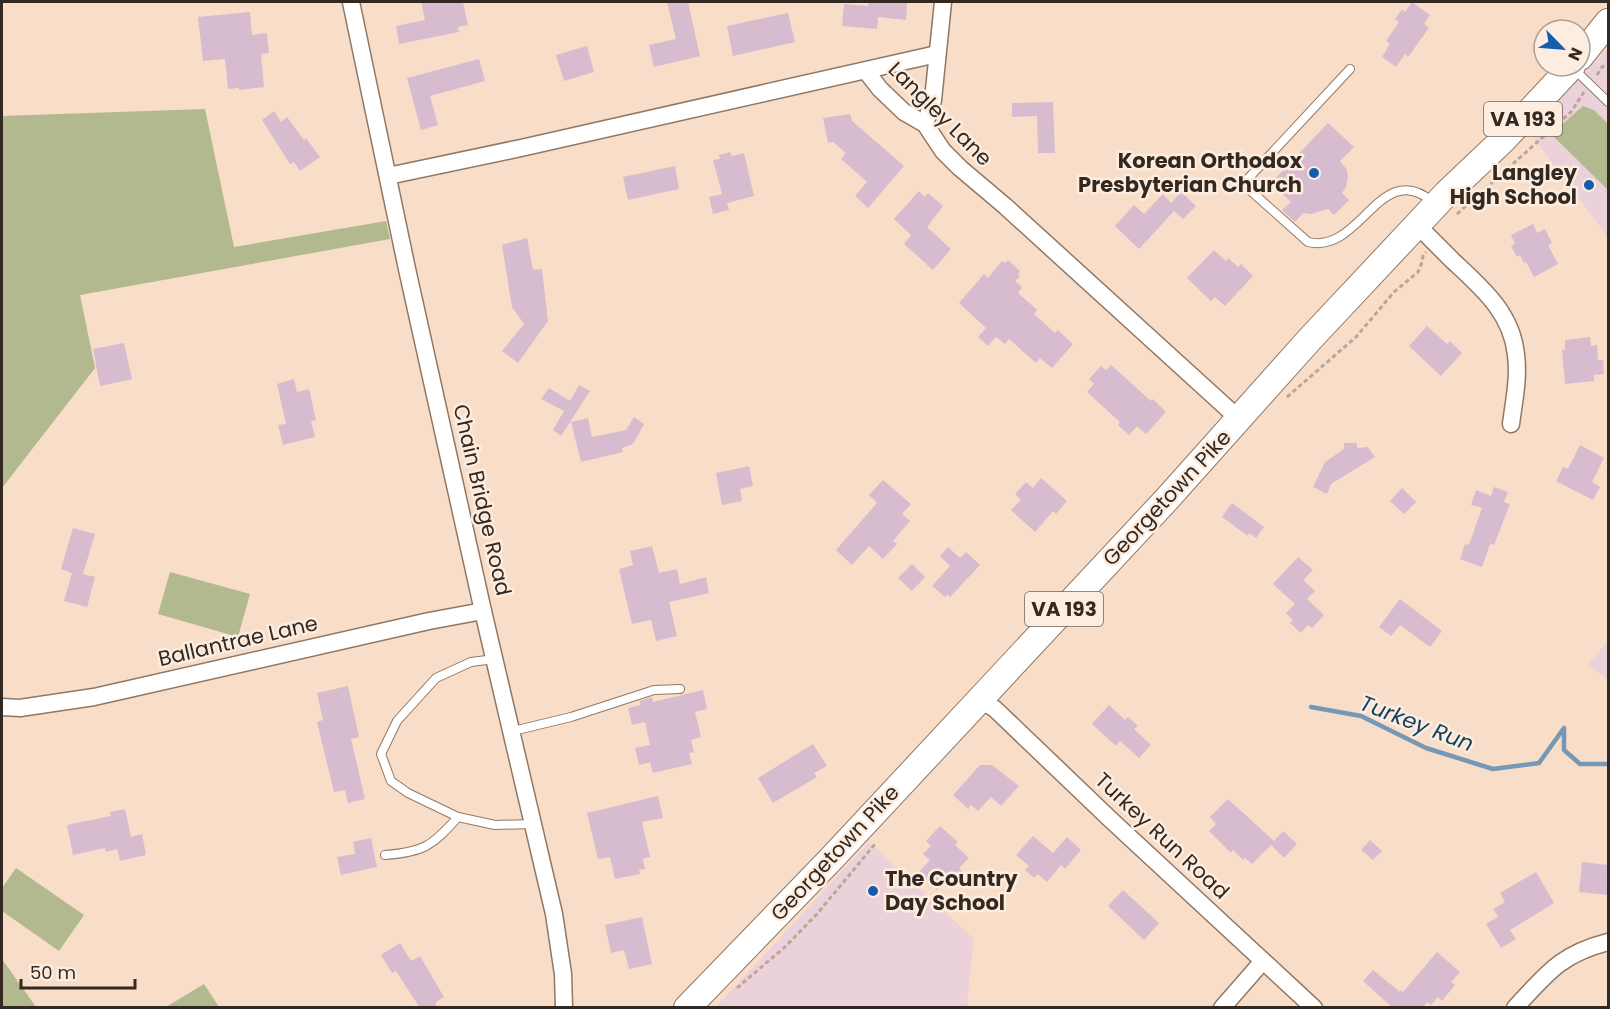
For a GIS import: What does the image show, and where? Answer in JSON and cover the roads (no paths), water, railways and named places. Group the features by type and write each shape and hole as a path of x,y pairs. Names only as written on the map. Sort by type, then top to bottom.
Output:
{"main road":[{"path":"1592,42 1608,22"},
{"name":"Georgetown Pike","path":"687,1008 832,858 1417,225 1504,139 1561,78"}],"street":[{"name":"Chain Bridge Road","path":"351,2 483,611 534,824 555,924 563,974 564,1008"},
{"path":"924,124 933,100 943,2"},
{"path":"866,70 937,54"},
{"name":"Langley Lane","path":"388,176 866,70 880,89 904,112 924,124 943,151 960,168 1239,419"},
{"path":"1417,225 1485,291 1504,315 1516,353 1516,387 1511,424"},
{"name":"Ballantrae Lane","path":"2,707 20,708 94,697 223,666 483,611"},
{"name":"Turkey Run Road","path":"980,699 995,710 1314,1008"},
{"path":"1515,1008 1549,971 1567,957 1586,947 1608,942"},
{"path":"1222,1008 1263,962"}],"lane":[{"path":"1350,69 1243,184 1308,242 1316,244 1334,240 1355,227 1390,193 1407,189 1424,194 1436,205"},
{"path":"1584,78 1608,102"},
{"path":"495,659 471,662 436,678 397,721 381,754 391,781 408,793 459,817 495,825 534,824"},
{"path":"513,731 571,717 654,690 680,688"},
{"path":"384,855 412,853 427,846 443,834 459,817"}],"waterway":[{"name":"Turkey Run","path":"1311,707 1361,716 1426,748 1493,769 1539,763 1564,728 1564,750 1580,764 1608,764"}],"place":[{"name":"Korean Orthodox Presbyterian Church","path":"1314,173"},
{"name":"Langley High School","path":"1589,185"},
{"name":"The Country Day School","path":"873,891"}]}
